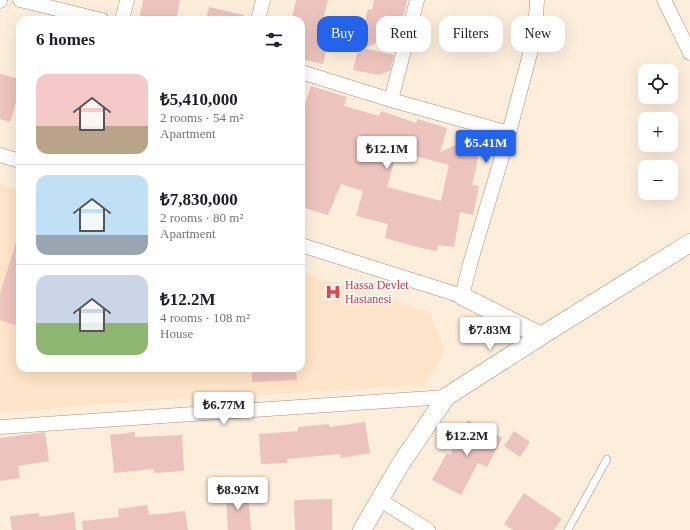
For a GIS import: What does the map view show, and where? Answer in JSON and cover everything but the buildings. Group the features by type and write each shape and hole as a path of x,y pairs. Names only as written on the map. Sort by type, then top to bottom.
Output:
{"street":[{"path":"20,0 86,16"},
{"path":"123,16 127,0"},
{"path":"259,16 263,0"},
{"path":"391,100 417,0"},
{"path":"462,296 509,133 535,35 537,0"},
{"path":"664,0 690,53"},
{"path":"305,73 391,100 509,133"},
{"path":"0,155 16,159"},
{"path":"362,530 400,465 446,397 690,243"},
{"path":"305,245 462,296 542,336"},
{"path":"0,427 446,397"},
{"path":"380,500 428,530"}],"lane":[{"path":"568,530 607,459"}],"shaded area":[{"name":"Hassa Devlet Hastanesi","path":"0,185 16,189 16,372 305,372 305,274 429,311 445,351 425,385 122,403 0,413"}],"place":[{"name":"Hassa Devlet Hastanesi","path":"333,292"}]}
